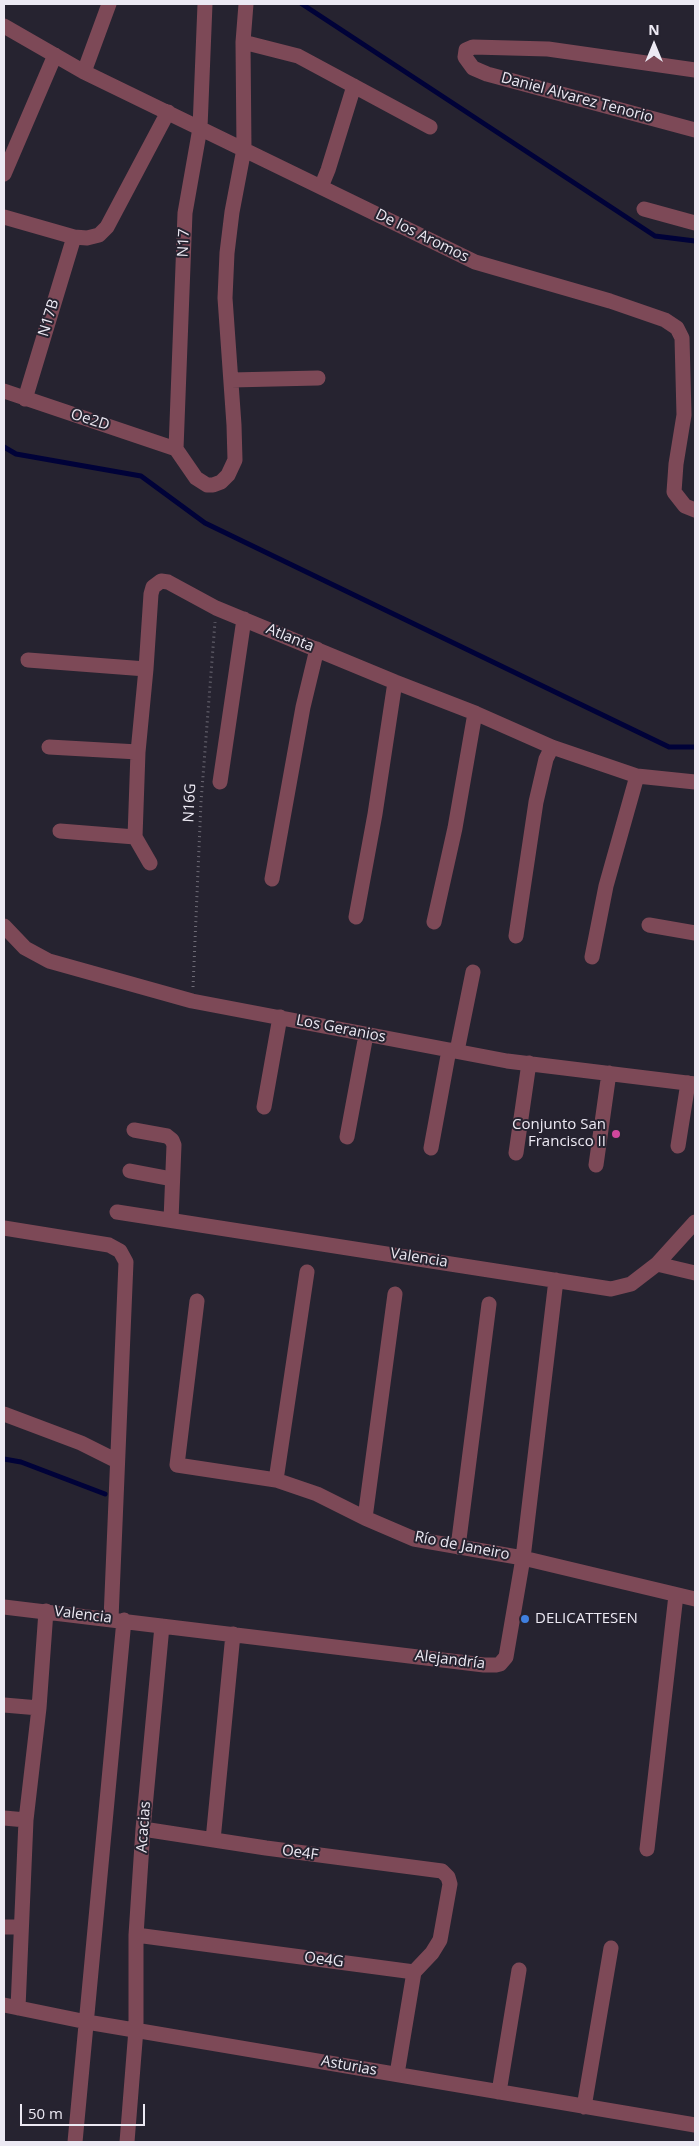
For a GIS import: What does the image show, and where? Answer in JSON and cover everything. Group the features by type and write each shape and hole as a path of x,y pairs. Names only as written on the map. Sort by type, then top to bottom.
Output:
{"street":[{"path":"84,72 109,4"},
{"name":"N17","path":"176,449 185,213 200,128 205,4"},
{"path":"176,449 196,478 207,485 217,484 228,476 233,465 234,425 225,298 227,253 232,212 244,149 246,4"},
{"name":"De los Aromos","path":"4,26 84,72 475,262 610,301 665,320 677,328 682,338 689,415 676,464 674,492 684,506 695,510"},
{"path":"244,42 298,56 430,127"},
{"name":"Daniel Alvarez Tenorio","path":"695,70 548,49 473,47 466,50 464,57 473,68 487,74 695,130"},
{"path":"4,174 55,54"},
{"path":"321,187 354,86"},
{"path":"4,217 74,237 87,238 98,235 107,227 168,112"},
{"path":"644,209 695,223"},
{"name":"N17B","path":"25,399 74,237"},
{"path":"231,380 318,378"},
{"name":"Oe2D","path":"4,392 176,449"},
{"name":"Atlanta","path":"135,837 138,752 151,594 156,583 168,582 216,608 475,713 552,747 637,776 695,782"},
{"path":"220,782 244,619"},
{"path":"272,879 303,707 317,649"},
{"path":"28,660 146,668"},
{"path":"356,917 375,814 395,682"},
{"path":"434,922 455,828 475,713"},
{"path":"49,747 138,752"},
{"path":"516,936 536,802 546,759 552,747"},
{"path":"592,956 606,886 637,776"},
{"path":"60,831 135,837 150,863"},
{"path":"649,925 695,933"},
{"name":"Los Geranios","path":"4,926 25,948 49,961 192,1000 366,1035 529,1063 692,1084"},
{"path":"431,1148 473,972"},
{"path":"264,1107 280,1017"},
{"path":"347,1137 366,1035"},
{"path":"516,1153 529,1063"},
{"path":"596,1165 609,1073"},
{"path":"678,1146 692,1084"},
{"path":"134,1130 167,1136 172,1140 174,1145 171,1220"},
{"path":"130,1171 172,1179"},
{"name":"Valencia","path":"117,1212 612,1289 631,1284 658,1264 695,1222"},
{"path":"4,1228 109,1245 120,1251 126,1262 117,1460 117,1619 87,2022 75,2142"},
{"path":"658,1264 695,1273"},
{"path":"276,1480 307,1272"},
{"name":"Alejandría","path":"162,1626 496,1666 506,1657 523,1558 556,1280"},
{"path":"365,1518 395,1294"},
{"name":"Río de Janeiro","path":"197,1301 177,1465 276,1480 316,1494 414,1539 523,1558 695,1599"},
{"path":"458,1547 489,1304"},
{"path":"4,1414 81,1442 117,1460"},
{"path":"647,1849 676,1594"},
{"name":"Valencia","path":"4,1607 117,1619 162,1626"},
{"path":"11,2007 20,1927 26,1820 39,1708 46,1611"},
{"name":"Acacias","path":"127,2142 136,2029 136,1936 143,1829 162,1626"},
{"path":"213,1840 233,1634"},
{"path":"4,1705 39,1708"},
{"path":"4,1818 26,1820"},
{"name":"Oe4F","path":"143,1829 442,1872 448,1877 450,1884 440,1940 432,1953 414,1972"},
{"path":"4,1927 20,1927"},
{"name":"Oe4G","path":"136,1936 414,1972"},
{"path":"584,2107 612,1948"},
{"path":"499,2092 519,1970"},
{"path":"397,2074 414,1972"},
{"name":"Asturias","path":"11,2007 87,2022 695,2125"}],"path":[{"name":"N16G","path":"192,1000 201,802 216,608"}],"waterway":[{"path":"302,4 655,236 695,241"},
{"path":"4,447 16,454 141,476 205,523 669,747 695,747"},
{"path":"4,1459 21,1462 105,1494"}],"place":[{"name":"Conjunto San Francisco II","path":"616,1134"},
{"name":"DELICATTESEN","path":"525,1619"}]}
